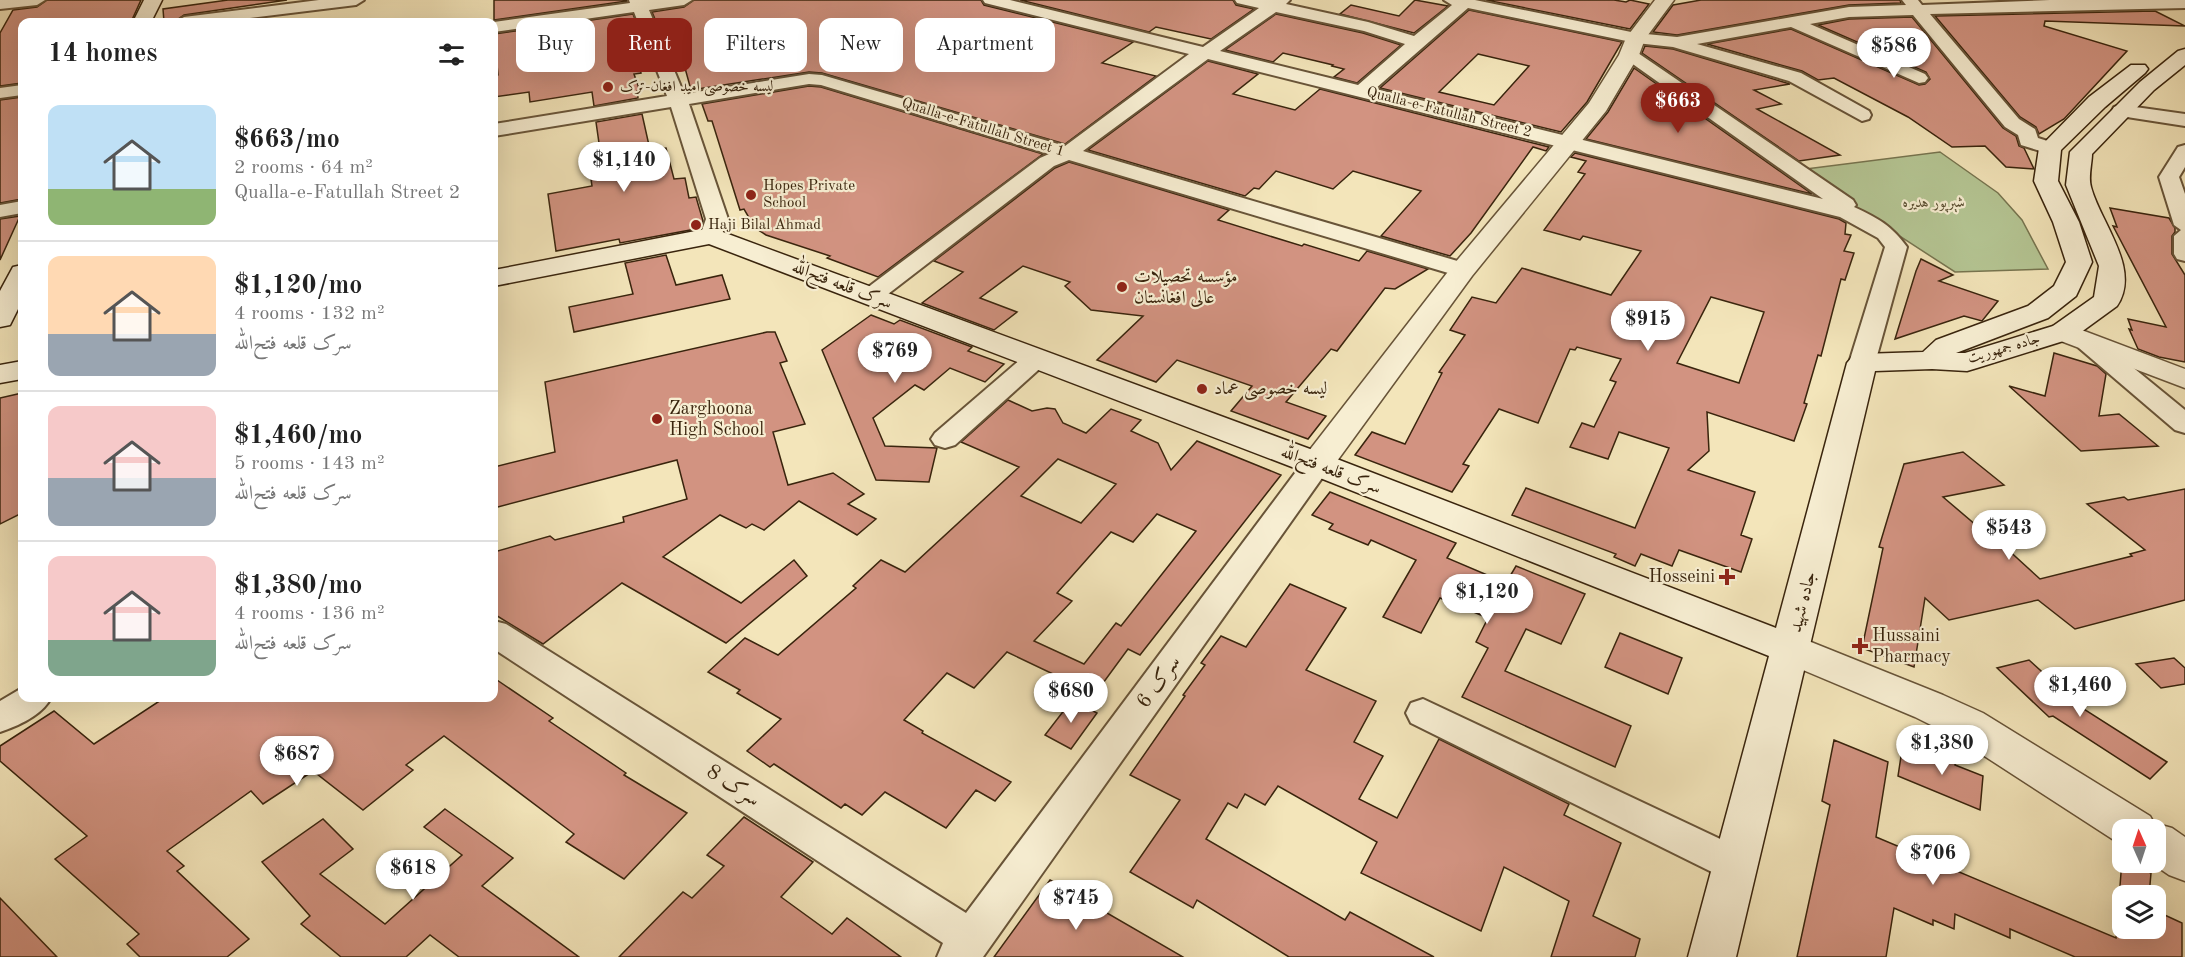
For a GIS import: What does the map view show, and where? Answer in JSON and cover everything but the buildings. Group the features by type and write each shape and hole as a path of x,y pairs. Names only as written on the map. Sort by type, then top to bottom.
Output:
{"main road":[{"path":"144,18 153,0"},
{"path":"1317,464 1463,270 1598,106 1633,47 1665,0"},
{"name":"جاده جمهوریت","path":"1932,360 1967,362 2075,338 2107,300 2112,266 2078,185 2081,152 2121,111 2136,82 2185,34"},
{"name":"جاده جمهوریت","path":"1932,360 1946,346 2038,312 2066,290 2079,262 2066,222 2046,181 2050,148 2097,102 2185,55"},
{"path":"498,277 711,236"},
{"name":"سرک قلعه فتح‌الله","path":"711,236 1317,464 1791,649 1929,706 1969,725 2118,819"},
{"path":"0,319 18,281"},
{"path":"2075,338 2185,379"},
{"path":"1862,363 1932,360"},
{"name":"جاده شهید","path":"1712,957 1862,363"},
{"path":"0,374 18,371"},
{"path":"2166,849 2185,861"}],"street":[{"path":"0,4 37,0"},
{"path":"215,18 356,0"},
{"path":"498,26 638,3 684,0"},
{"name":"Qualla-e-Fatullah Street 2","path":"991,0 1848,212 1886,232 1896,247"},
{"path":"1243,0 1277,3 1417,42"},
{"path":"1532,0 1569,24"},
{"path":"2111,0 2127,6"},
{"path":"1362,90 1417,42 1458,1 1569,24 1633,47 1848,207 1848,212"},
{"path":"638,3 678,100 717,219 711,236"},
{"path":"871,296 1047,162 1068,153 1195,58 1206,53 1277,3"},
{"path":"1633,47 1677,42 1849,12 1914,4 2127,6 2185,3"},
{"path":"1914,4 2012,123 2028,134 2028,141 2050,148"},
{"path":"1792,22 1919,78"},
{"path":"1677,42 1714,55 1795,77 1862,116"},
{"name":"Qualla-e-Fatullah Street 1","path":"498,129 809,79 822,80 1463,270"},
{"path":"0,93 18,91"},
{"path":"2121,111 2185,120"},
{"path":"2185,151 2169,177 2185,225"},
{"path":"0,211 18,208"},
{"path":"2185,236 2185,254"},
{"name":"جاده شهید","path":"1862,363 1896,247"},
{"path":"2075,338 2185,424"},
{"path":"945,439 1037,358"},
{"name":"سرک 6","path":"965,948 1317,464"},
{"name":"سرک 8","path":"498,636 965,948"},
{"path":"0,718 27,702"},
{"path":"1423,713 1736,865"}],"green space":[{"name":"شېرپور هديره","path":"1940,152 1998,193 2022,220 2048,269 1955,272 1798,170"}],"place":[{"name":"لیسه خصوصی امید افغان-ترک","path":"608,87"},
{"name":"Hopes Private School","path":"751,195"},
{"name":"Haji Bilal Ahmad","path":"696,225"},
{"name":"مؤسسه تحصیلات عالی افغانستان","path":"1122,287"},
{"name":"لیسه خصوصی عماد","path":"1202,389"},
{"name":"Zarghoona High School","path":"657,419"},
{"name":"Hosseini","path":"1727,577"},
{"name":"Hussaini Pharmacy","path":"1860,646"}]}
